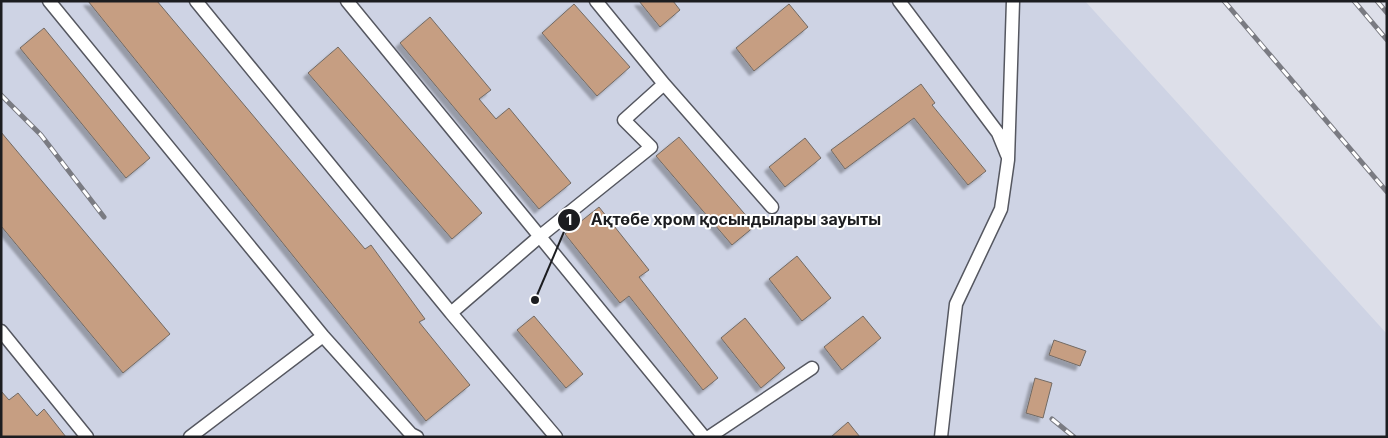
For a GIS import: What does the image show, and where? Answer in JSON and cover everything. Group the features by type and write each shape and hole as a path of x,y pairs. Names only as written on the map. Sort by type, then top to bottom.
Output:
{"street":[{"path":"49,1 323,336 411,434 417,437"},
{"path":"196,1 451,313 556,437"},
{"path":"347,1 704,437"},
{"path":"596,1 664,84 772,207"},
{"path":"899,1 998,133 1008,160"},
{"path":"941,437 956,304 1001,209 1008,160 1013,1"},
{"path":"451,313 539,236 651,146 624,120 664,84"},
{"path":"1,331 87,437"},
{"path":"190,437 323,336"},
{"path":"709,437 812,368"}],"shaded area":[{"path":"1,1 1085,1 1387,334 1387,437 1,437"}],"building":[{"path":"88,1 157,1 365,249 371,245 425,319 419,322 470,385 426,421"},
{"path":"639,1 673,1 680,10 660,27"},
{"path":"574,4 630,67 597,96 542,33"},
{"path":"789,4 808,27 754,71 736,48"},
{"path":"430,17 491,90 479,99 496,119 509,108 571,183 539,209 400,43"},
{"path":"44,28 150,158 126,178 20,48"},
{"path":"338,47 482,213 452,239 308,73"},
{"path":"921,84 935,103 932,105 986,171 968,185 914,118 845,169 831,150"},
{"path":"1,132 170,334 123,373 1,226"},
{"path":"679,137 755,226 732,245 656,156"},
{"path":"805,138 821,158 785,187 769,167"},
{"path":"599,207 649,270 639,277 718,378 703,390 629,296 620,303 565,234"},
{"path":"797,256 831,298 802,321 769,279"},
{"path":"534,316 583,374 566,388 517,330"},
{"path":"863,316 881,338 842,370 824,347"},
{"path":"745,318 785,368 761,388 721,338"},
{"path":"1054,340 1086,351 1080,366 1049,355"},
{"path":"1035,378 1052,383 1043,418 1026,413"},
{"path":"1,391 9,400 18,393 37,416 44,409 66,437 1,437"},
{"path":"848,422 860,437 831,437"}],"railway":[{"path":"1224,1 1387,192"},
{"path":"1354,1 1387,40"},
{"path":"1377,1 1387,13"},
{"path":"1,95 41,135 104,217"},
{"path":"1052,419 1074,437"}],"place":[{"name":"Ақтөбе хром қосындылары зауыты","path":"535,300"}]}
